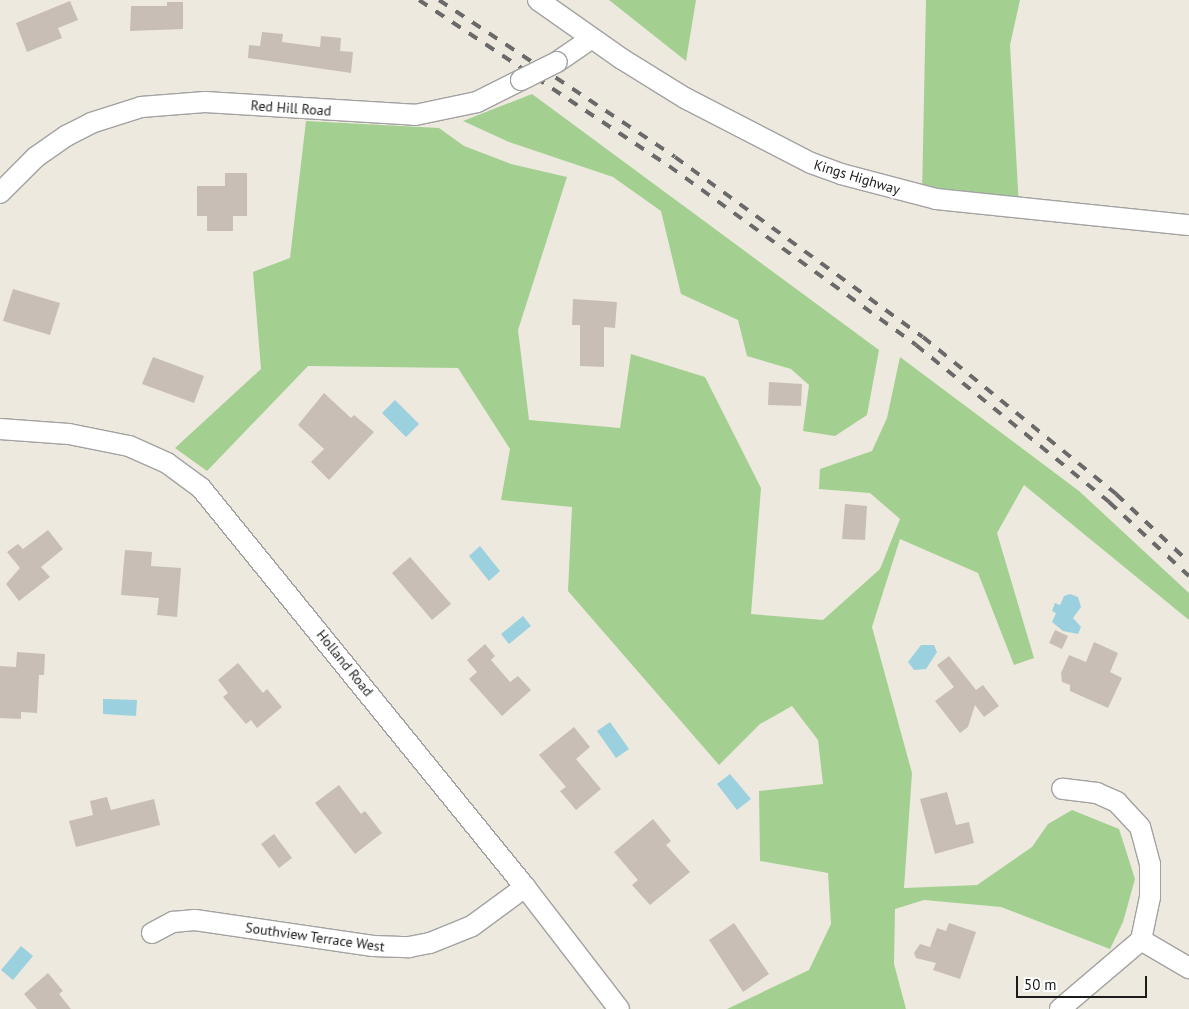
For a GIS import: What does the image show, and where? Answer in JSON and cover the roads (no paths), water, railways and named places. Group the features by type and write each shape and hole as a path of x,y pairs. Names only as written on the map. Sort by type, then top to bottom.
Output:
{"street":[{"name":"Kings Highway","path":"538,0 592,38 685,98 811,163 874,185 936,199 1189,225"},
{"name":"Red Hill Road","path":"0,193 36,157 66,136 99,120 141,107 205,102 416,115 477,102 557,62 592,38"},
{"name":"Holland Road","path":"0,430 69,434 129,446 167,463 201,488 525,887 619,1009"},
{"path":"1060,1009 1141,940 1150,897 1150,864 1140,827 1117,802 1097,793 1062,789"},
{"name":"Southview Terrace West","path":"152,933 173,922 195,920 373,946 410,946 430,943 472,926 525,887"},
{"path":"1141,940 1189,968"}],"water":[{"path":"395,400 419,424 406,437 382,413"},
{"path":"480,546 500,571 489,581 469,556"},
{"path":"1070,594 1078,597 1081,607 1073,618 1081,627 1078,634 1063,631 1052,622 1056,613 1052,611 1055,603 1060,605 1064,596"},
{"path":"523,616 531,626 509,644 501,634"},
{"path":"921,645 934,645 937,652 926,669 914,670 908,662"},
{"path":"103,699 137,700 136,716 103,714"},
{"path":"610,722 629,749 616,758 597,731"},
{"path":"730,774 751,799 737,810 717,784"},
{"path":"21,946 33,956 13,980 1,970"}],"railway":[{"path":"419,0 669,166 916,345 1109,502 1189,576"},
{"path":"439,0 675,157 923,337 1116,494 1189,562"}]}
